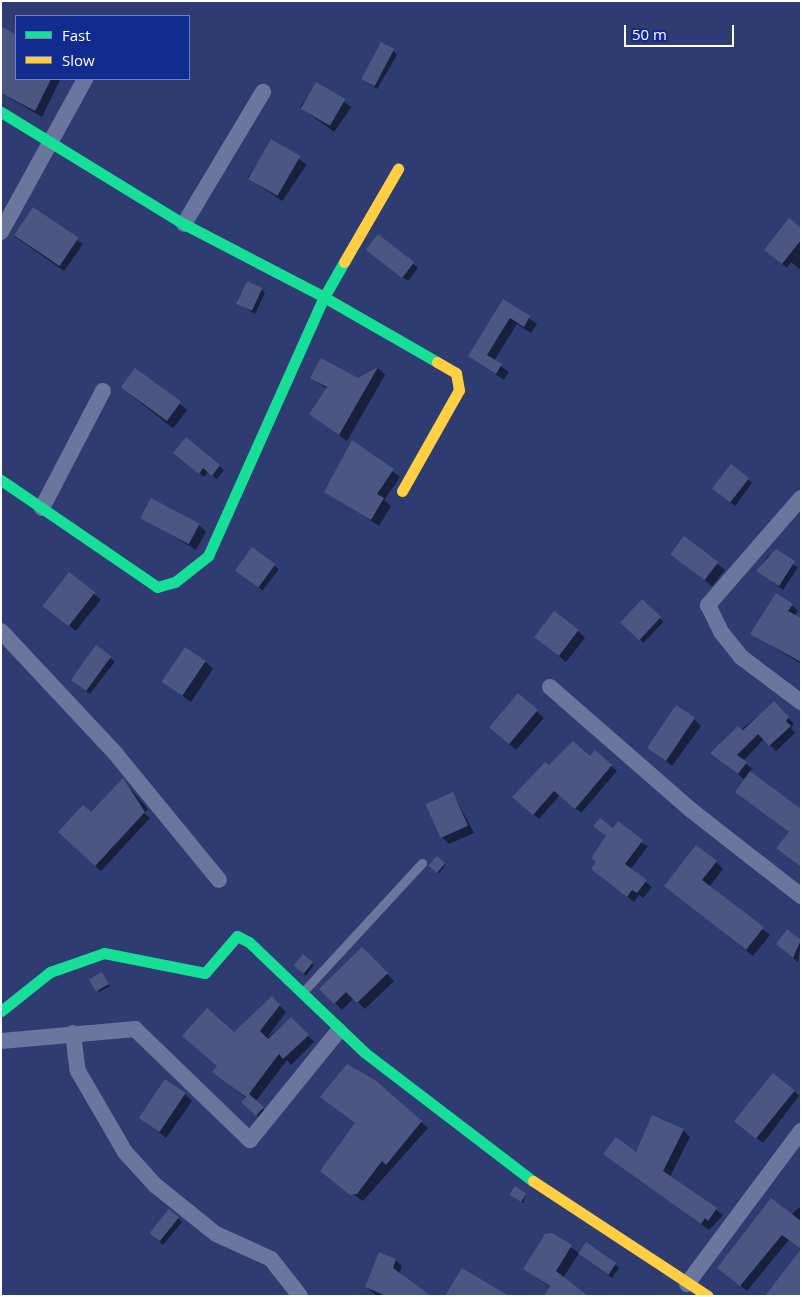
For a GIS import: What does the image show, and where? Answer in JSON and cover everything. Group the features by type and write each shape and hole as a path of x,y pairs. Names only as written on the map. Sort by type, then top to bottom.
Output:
{"street":[{"path":"1,232 48,140 84,80"},
{"path":"184,224 263,92"},
{"path":"1,112 184,224 324,297 456,374 459,390 402,491"},
{"path":"2,483 42,508 157,587 175,582 208,556 324,297 398,168"},
{"path":"42,508 103,391"},
{"path":"801,498 708,605 720,632 741,657 801,702"},
{"path":"1,631 115,753 219,880"},
{"path":"550,687 691,810 801,896"},
{"path":"1,1011 50,972 104,953 205,973 237,936 249,942 340,1030 510,1167 556,1193 708,1296"},
{"path":"1,1041 73,1033 136,1029 250,1140 340,1030"},
{"path":"73,1033 78,1071 125,1152 155,1185 216,1234 271,1259 300,1296"},
{"path":"688,1284 801,1131"}],"lane":[{"path":"302,993 422,863"}],"building":[{"path":"1,26 15,34 15,80 50,80 35,111 1,93"},
{"path":"381,42 394,49 375,86 361,79"},
{"path":"316,82 345,99 330,126 300,109"},
{"path":"271,139 300,156 277,196 248,179"},
{"path":"33,207 79,238 60,266 14,235"},
{"path":"789,218 801,228 801,240 782,264 764,250"},
{"path":"378,234 414,262 402,278 366,250"},
{"path":"247,281 262,288 252,311 236,304"},
{"path":"503,299 530,316 524,327 510,318 487,355 502,364 496,374 468,356"},
{"path":"321,358 358,378 378,367 339,435 309,414 327,387 310,378"},
{"path":"135,368 181,402 167,421 121,387"},
{"path":"186,437 220,465 212,476 203,468 199,474 173,453"},
{"path":"352,440 394,469 377,494 384,498 371,520 324,492"},
{"path":"731,464 749,478 730,503 712,488"},
{"path":"151,498 200,524 189,544 140,518"},
{"path":"684,536 718,562 704,580 670,554"},
{"path":"252,547 275,564 258,588 235,570"},
{"path":"776,549 795,561 779,586 756,571"},
{"path":"69,572 95,592 69,626 43,606"},
{"path":"776,593 793,604 788,611 801,618 801,662 750,634"},
{"path":"642,599 661,617 639,640 620,622"},
{"path":"554,611 579,630 559,656 534,637"},
{"path":"96,645 111,656 86,691 71,680"},
{"path":"185,647 206,661 182,696 162,682"},
{"path":"518,693 538,710 509,744 489,727"},
{"path":"774,701 789,717 786,721 791,726 769,746 758,734 737,755 747,762 738,774 710,753 738,726 743,730"},
{"path":"676,705 695,718 666,761 647,748"},
{"path":"573,741 590,756 595,750 612,765 575,809 554,791 533,815 512,797 545,762 549,765"},
{"path":"750,771 801,809 801,867 776,848 789,832 735,792"},
{"path":"123,778 145,812 95,866 58,832 83,805 91,812"},
{"path":"453,792 468,826 441,838 426,804"},
{"path":"600,818 613,828 618,821 643,840 625,864 647,880 637,893 632,890 627,897 591,869 596,862 591,858 606,836 593,826"},
{"path":"696,845 717,861 702,880 764,927 746,950 664,886"},
{"path":"437,856 445,863 437,873 428,866"},
{"path":"787,929 801,940 793,958 776,944"},
{"path":"362,947 388,973 357,1003 346,992 334,1004 319,989"},
{"path":"303,954 313,962 304,974 294,966"},
{"path":"102,972 109,984 96,992 89,980"},
{"path":"272,996 280,1005 260,1031 268,1039 291,1017 309,1035 283,1059 279,1054 249,1094 264,1107 256,1116 241,1102 246,1097 212,1072 217,1066 182,1036 207,1008 234,1032"},
{"path":"347,1064 375,1080 422,1121 386,1165 382,1161 357,1194 350,1195 320,1171 355,1123 320,1097"},
{"path":"773,1073 795,1091 756,1139 734,1121"},
{"path":"165,1079 186,1093 159,1132 139,1118"},
{"path":"652,1115 684,1129 663,1171 717,1208 708,1221 705,1218 701,1224 603,1154 616,1137 636,1152"},
{"path":"515,1186 527,1194 521,1202 509,1194"},
{"path":"771,1198 801,1221 801,1249 782,1235 740,1286 717,1268"},
{"path":"169,1209 179,1217 160,1241 149,1233"},
{"path":"552,1233 572,1245 556,1271 588,1296 544,1296 550,1286 523,1269 545,1234"},
{"path":"586,1242 616,1263 608,1275 578,1253"},
{"path":"801,1249 801,1296 765,1296"},
{"path":"379,1252 396,1259 393,1268 431,1296 386,1296 365,1287"},
{"path":"462,1268 509,1296 445,1296"}],"traffic: fast":[{"path":"1,112 184,224 324,297 344,262"},
{"path":"1,480 157,587 175,582 208,556 324,297 437,362"},
{"path":"1,1011 50,972 104,953 205,973 237,936 249,942 364,1052 533,1181"}],"traffic: slow":[{"path":"344,262 398,169"},
{"path":"402,491 459,390 456,373 437,362"},
{"path":"533,1181 708,1296"}]}
